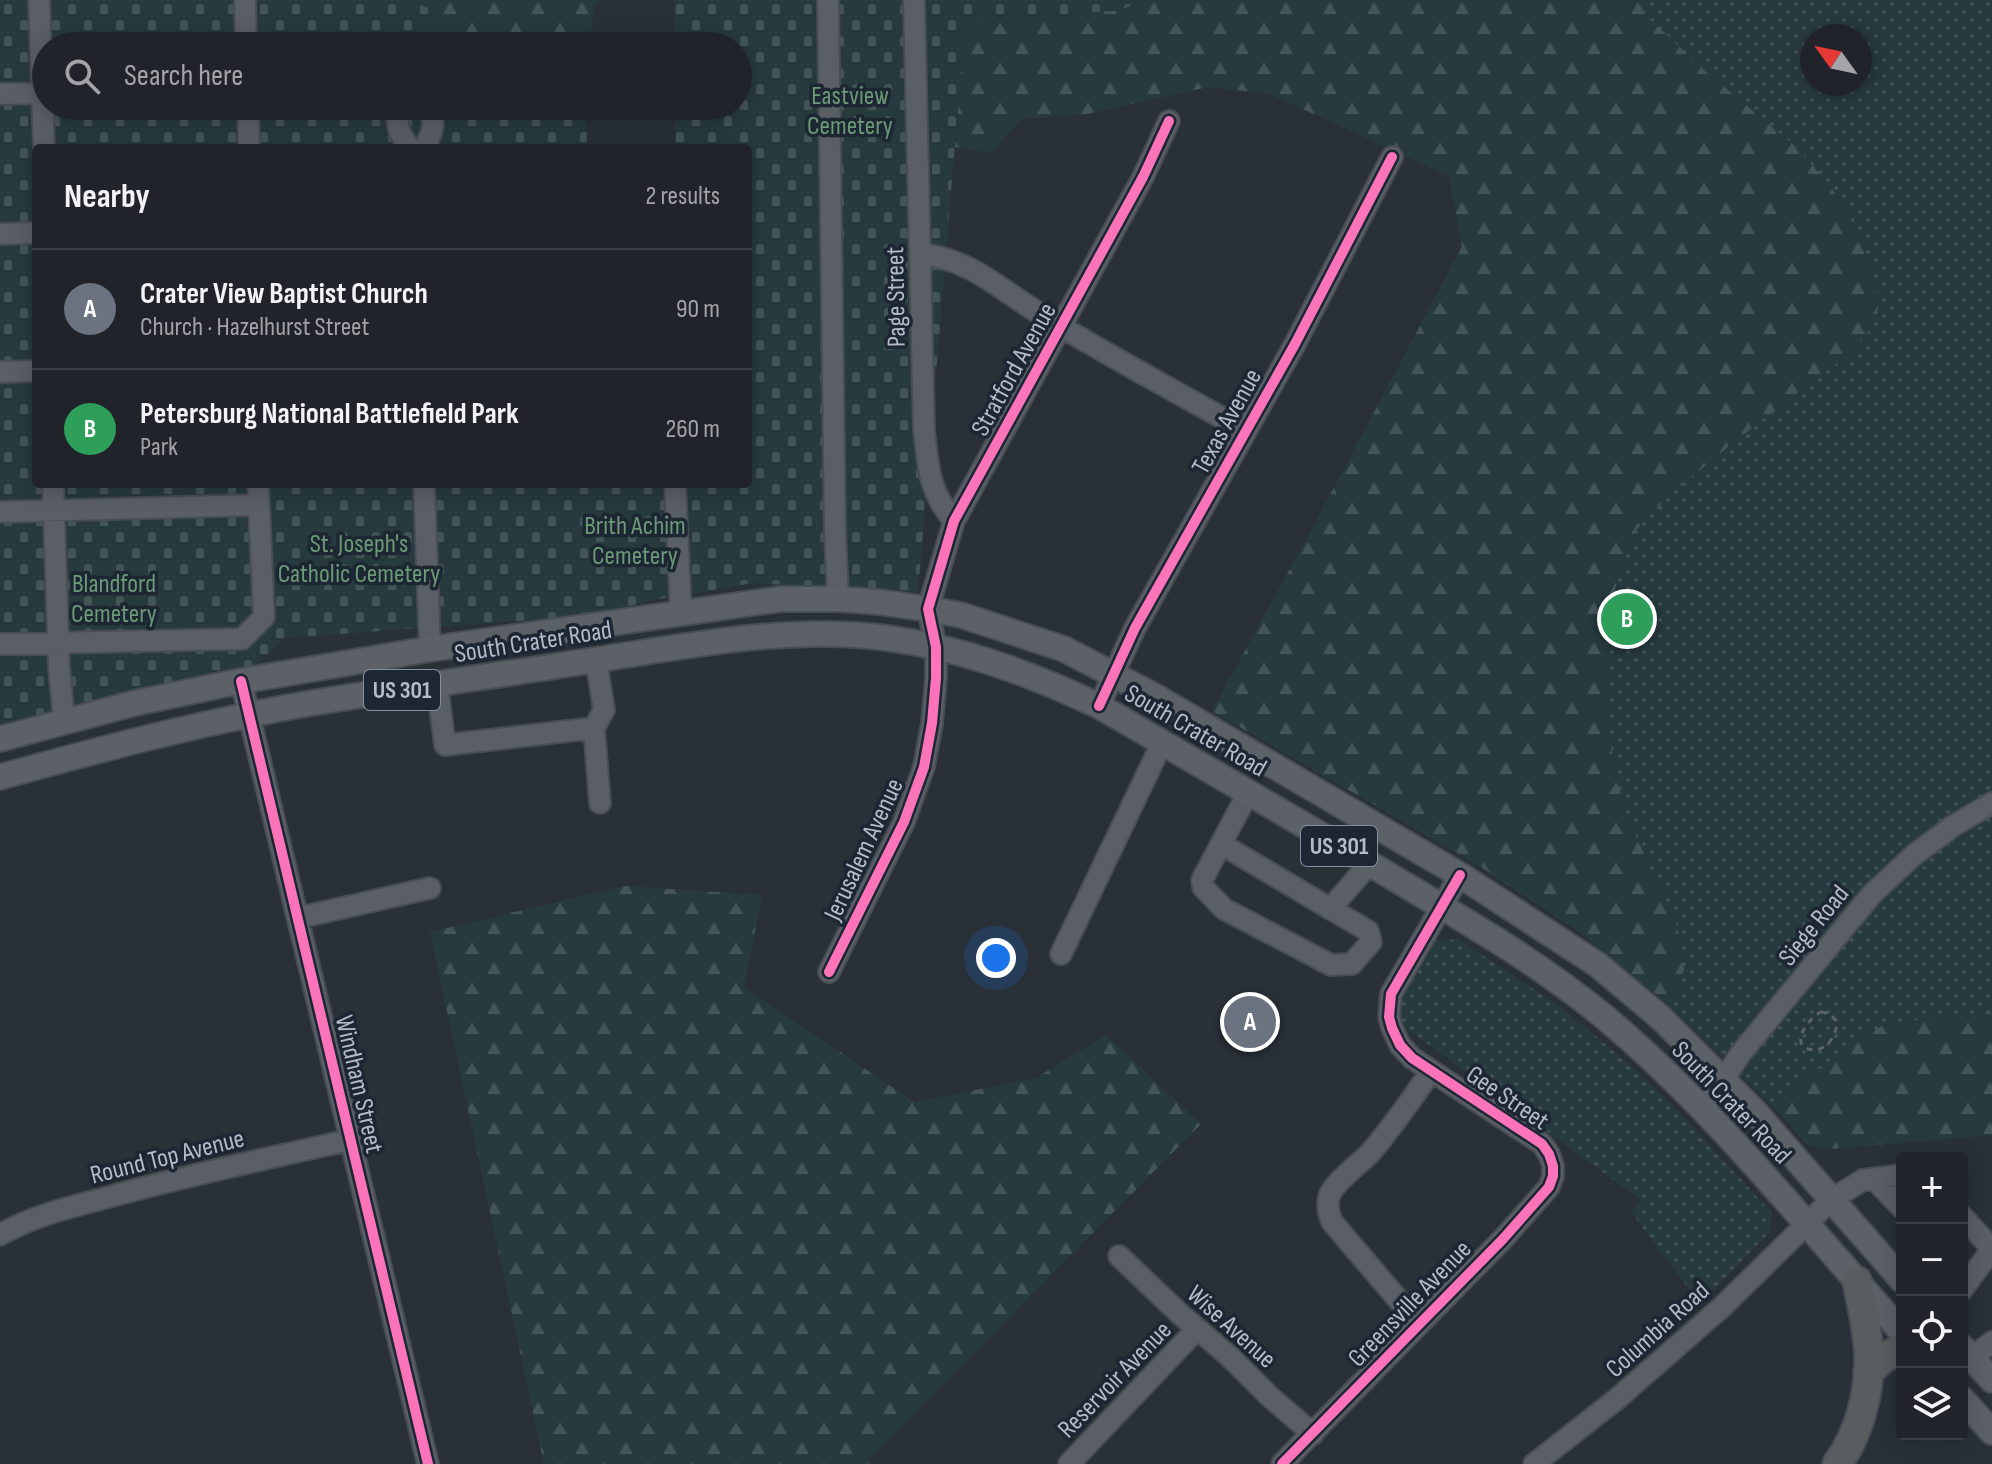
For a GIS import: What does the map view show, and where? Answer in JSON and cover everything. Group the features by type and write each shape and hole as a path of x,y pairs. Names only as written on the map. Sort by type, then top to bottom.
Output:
{"highway":[{"path":"1837,1464 1852,1438 1862,1410 1868,1372 1867,1332 1857,1281"},
{"path":"1868,1372 1896,1351"}],"main road":[{"name":"South Crater Road","path":"0,739 93,713 241,681 430,649 781,599 879,602 961,615 1064,649 1112,673 1460,875 1598,965 1661,1018 1724,1079 1896,1273"},
{"name":"South Crater Road","path":"0,777 99,750 307,704 714,643 800,634 879,637 936,647 1007,667 1099,706 1370,863 1557,980 1630,1039 1704,1109 1896,1325"},
{"path":"93,713 99,750"},
{"path":"1968,1353 1992,1380"},
{"path":"1968,1406 1992,1432"}],"street":[{"path":"39,0 41,32"},
{"path":"245,0 246,32"},
{"path":"828,0 838,599"},
{"name":"Page Street","path":"914,0 924,430 929,474 935,493 954,521"},
{"path":"0,94 32,93"},
{"path":"44,120 44,144"},
{"path":"248,120 249,144"},
{"path":"397,120 397,128 407,144"},
{"path":"426,144 432,134 433,120"},
{"name":"Stratford Avenue","path":"936,647 928,609 954,521 1143,177 1169,121"},
{"name":"Texas Avenue","path":"1099,706 1135,628 1295,344 1392,157"},
{"path":"0,234 32,233"},
{"path":"921,254 960,262 1062,326 1246,431"},
{"path":"0,372 32,371"},
{"path":"53,488 64,721"},
{"path":"424,488 430,649"},
{"path":"675,488 681,613"},
{"path":"0,512 54,511 259,494 264,617 242,639 0,644"},
{"name":"Jerusalem Avenue","path":"829,972 904,822 924,767 932,723 936,647"},
{"path":"596,660 604,710 594,728 600,803"},
{"name":"Windham Street","path":"241,681 428,1464"},
{"path":"437,684 445,745 594,728"},
{"path":"1061,954 1162,743"},
{"path":"1221,844 1368,931 1371,942 1352,964 1331,965 1224,909 1203,887 1202,880 1221,844 1248,793"},
{"name":"Siege Road","path":"1704,1109 1741,1053 1854,913 1914,855 1953,826 1992,803"},
{"path":"1330,909 1370,863"},
{"name":"Gee Street","path":"1460,875 1391,994 1389,1017 1392,1028 1400,1045 1412,1058 1542,1144 1553,1166"},
{"path":"298,918 430,888"},
{"path":"1419,1324 1332,1222 1328,1200 1399,1119 1431,1071"},
{"name":"Round Top Avenue","path":"5,1228 155,1184 350,1140"},
{"name":"Greensville Avenue","path":"1282,1464 1503,1239 1549,1187 1553,1166"},
{"name":"Columbia Road","path":"1534,1464 1618,1398 1722,1307 1832,1199 1863,1180 1896,1176"},
{"path":"1874,1179 1896,1203"},
{"path":"1968,1223 1992,1249 1968,1277"},
{"name":"Wise Avenue","path":"1119,1256 1313,1434"},
{"name":"Reservoir Avenue","path":"1069,1464 1197,1329"},
{"path":"1968,1352 1992,1342"}],"path":[{"path":"1821,1012 1834,1016 1835,1033 1828,1044 1819,1049 1808,1048 1801,1039 1801,1032 1808,1022 1821,1012"}],"green space":[{"path":"0,0 406,0 432,9 436,32 32,32 32,120 586,120 587,144 32,144 32,488 671,488 673,596 586,616 285,638 241,681 0,748"},
{"path":"406,0 600,0 594,3 591,32 436,32 432,9"},
{"name":"Eastview Cemetery","path":"674,0 1143,0 1121,10 965,22 918,593 753,583 688,594 682,488 752,488 752,144 675,144 675,120 752,120 752,32 675,32"},
{"path":"1143,0 1636,0 1650,19 1706,72 1800,150 1844,204 1862,243 1878,295 1877,321 1850,353 1673,492 1635,531 1620,568 1605,636 1607,724 1624,810 1677,925 1684,969 1673,1008 1578,931 1475,863 1212,711 1462,247 1449,176 1270,94 1208,87 1087,114 1021,119 991,153 955,147 965,22 1121,10"},
{"path":"1290,0 1992,0 1992,1135 1828,1149 1808,1145 1648,985 1578,931 1474,863 1212,711 1462,247 1449,176"},
{"path":"625,886 762,895 744,987 914,1102 1036,1078 1106,1035 1201,1124 869,1459 873,1464 544,1464 430,932"},
{"path":"1458,939 1562,1008 1624,1060 1671,1104 1771,1212 1770,1232 1700,1304 1631,1212 1641,1200 1392,1018 1434,941"},
{"path":"1992,1013 1992,1135 1828,1149 1808,1145 1773,1107 1805,1076 1831,1063 1857,1040 1887,1023"}],"cycle path":[{"path":"829,972 904,822 924,767 936,678 936,647 928,609 954,521 1143,177 1169,121"},
{"path":"1099,706 1135,628 1295,344 1392,157"},
{"path":"241,681 428,1464"},
{"path":"1282,1464 1503,1239 1549,1187 1553,1176 1549,1154 1542,1144 1412,1058 1400,1045 1392,1028 1389,1017 1391,994 1460,875"}],"place":[{"name":"Petersburg National Battlefield Park","path":"1627,619"},
{"name":"Crater View Baptist Church","path":"1250,1022"}],"park label":[{"name":"Brith Achim Cemetery","path":"635,540"},
{"name":"St. Joseph's Catholic Cemetery","path":"359,558"},
{"name":"Blandford Cemetery","path":"114,598"}]}
